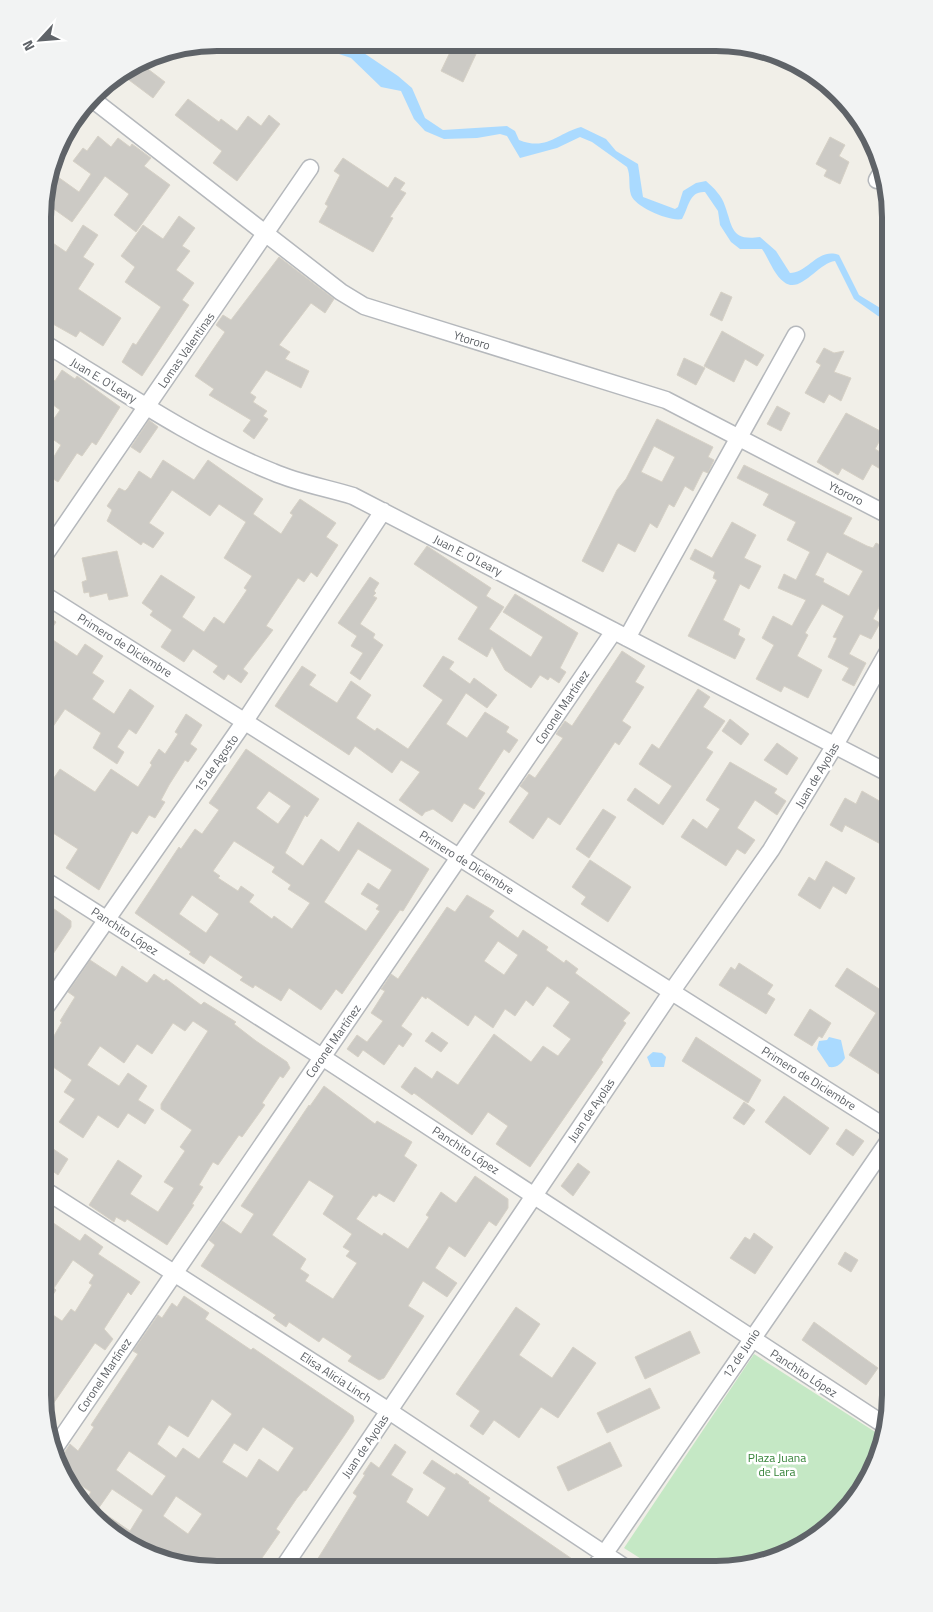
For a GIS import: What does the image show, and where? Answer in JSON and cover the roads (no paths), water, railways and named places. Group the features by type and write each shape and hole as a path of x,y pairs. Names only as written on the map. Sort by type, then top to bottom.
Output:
{"street":[{"name":"Ytororo","path":"97,103 341,292 364,306 666,400 882,512"},
{"name":"Lomas Valentinas","path":"51,546 310,168"},
{"name":"Coronel Martínez","path":"58,1443 460,858 620,634 739,438 796,335"},
{"name":"Juan E. O'Leary","path":"51,347 148,406 233,454 274,473 353,496 882,770"},
{"name":"15 de Agosto","path":"51,1000 245,721 383,511"},
{"name":"Primero de Diciembre","path":"51,598 881,1124"},
{"name":"Juan de Ayolas","path":"288,1561 672,991 771,850 835,745 882,663"},
{"name":"Panchito López","path":"51,884 535,1195 879,1422"},
{"name":"12 de Junio","path":"599,1561 881,1151"},
{"name":"Elisa Alicia Linch","path":"51,1194 388,1411 615,1561"}],"water":[{"path":"332,51 361,51 398,76 412,88 425,118 443,130 507,126 515,131 519,140 537,144 544,143 581,127 606,139 616,151 638,164 643,197 675,209 678,207 683,191 696,183 706,181 722,199 732,227 738,235 750,238 760,237 776,251 790,273 802,269 825,254 839,255 859,295 882,309 882,318 854,299 835,261 822,267 803,282 790,285 784,282 774,271 762,249 740,249 731,242 720,225 718,211 705,192 700,192 693,197 682,219 670,218 646,209 634,200 630,191 627,167 592,142 580,137 557,148 520,158 507,136 500,134 477,138 444,139 425,131 414,119 401,91 381,87 351,58"},
{"path":"829,1037 841,1040 845,1058 834,1067 829,1067 817,1049 819,1041 827,1040"},
{"path":"653,1052 662,1053 666,1057 664,1067 651,1067 647,1057"}],"park label":[{"name":"Plaza Juana de Lara","path":"777,1464"}]}
